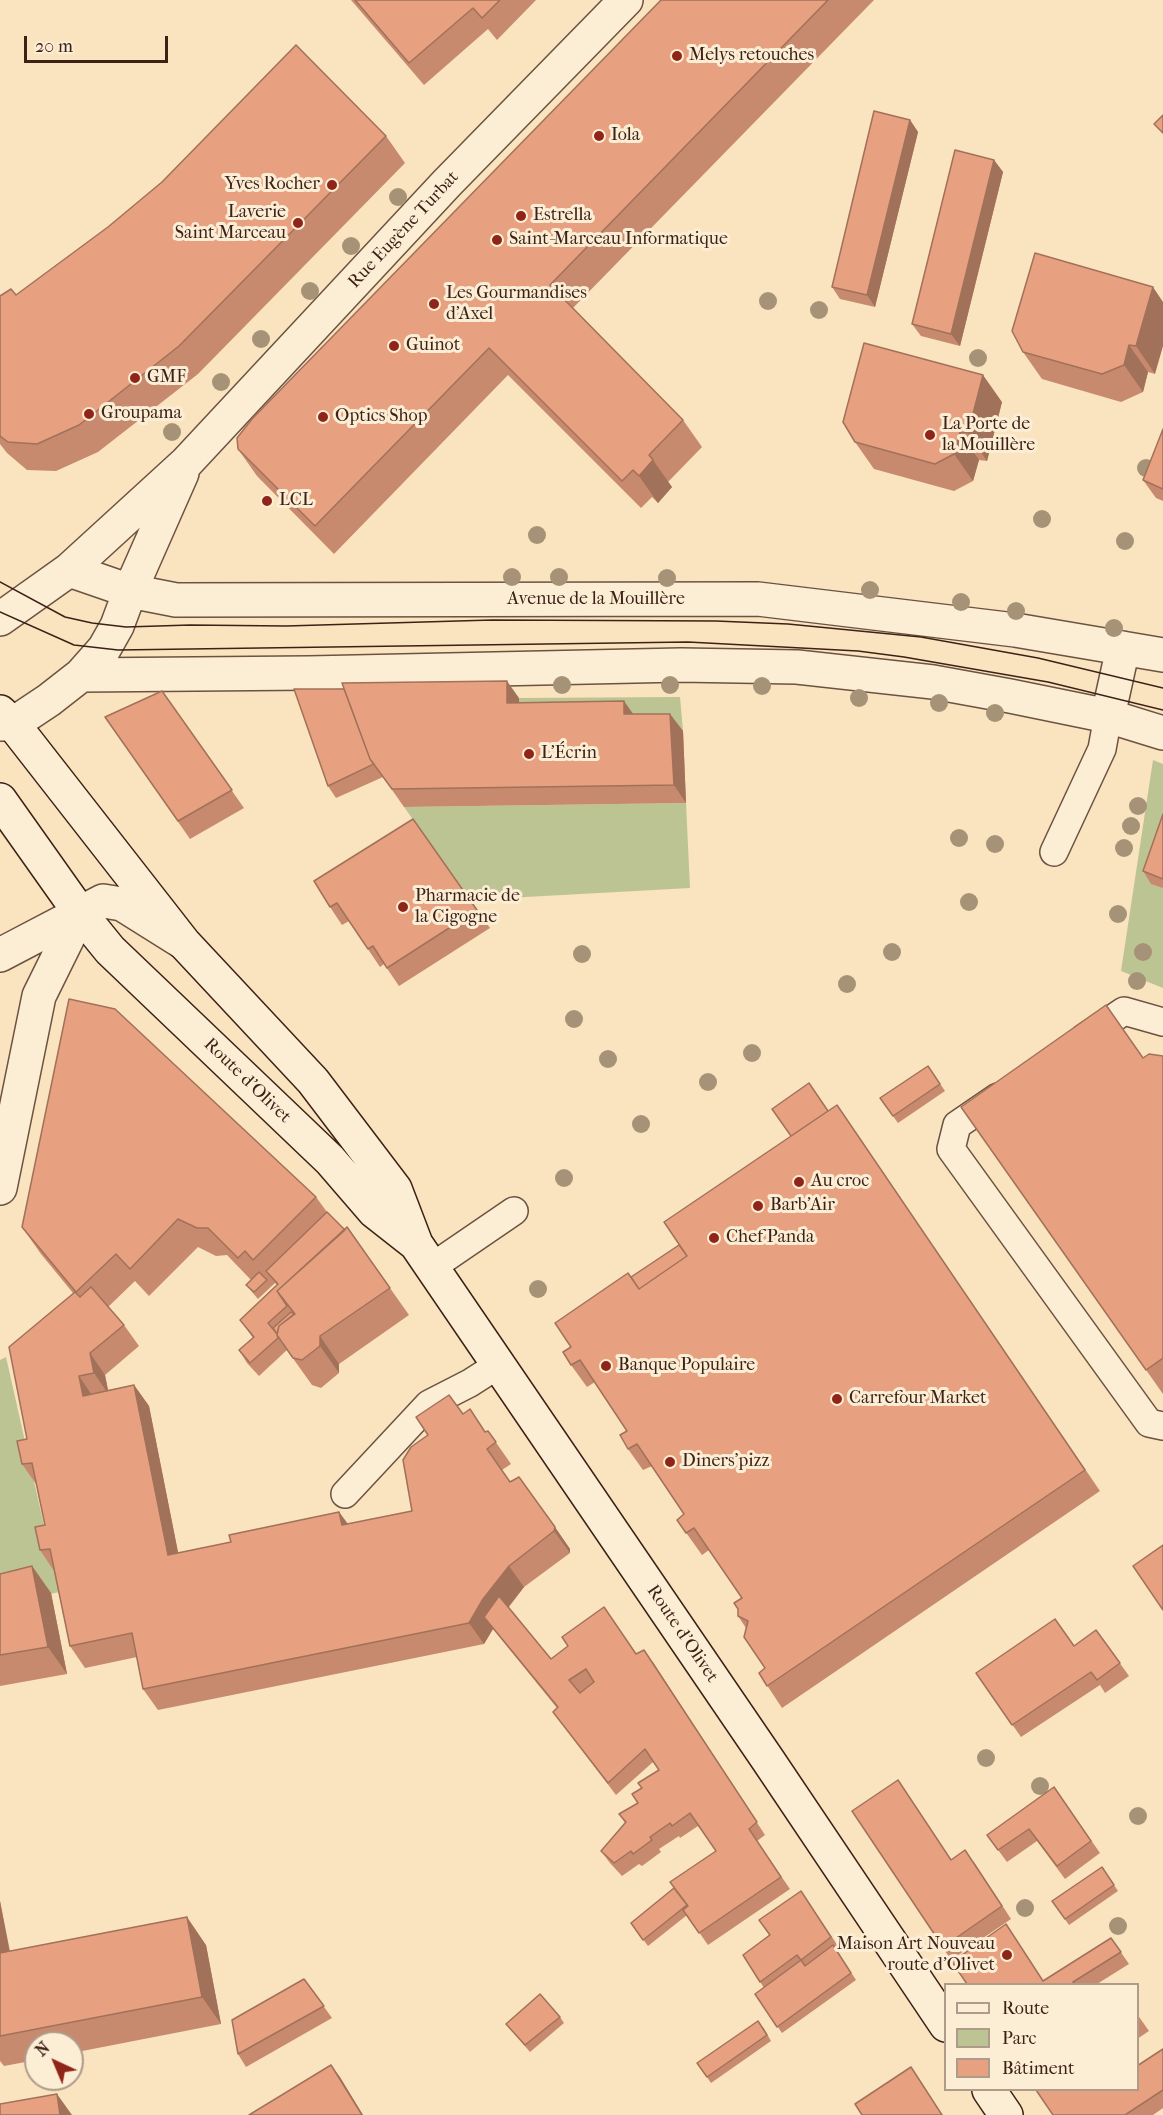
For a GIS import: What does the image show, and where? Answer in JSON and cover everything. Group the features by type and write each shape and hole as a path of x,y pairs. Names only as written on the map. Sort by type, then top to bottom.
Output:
{"street":[{"name":"Rue Eugène Turbat","path":"0,619 69,570 186,463 447,183 626,0"},
{"name":"Rue Eugène Turbat","path":"4,720 49,700 81,675 104,649 117,626 186,463"},
{"name":"Avenue de la Mouillère","path":"69,570 130,591 176,600 758,599 1015,630 1163,655"},
{"path":"1108,717 1123,648"},
{"path":"81,675 309,673 681,664 797,667 933,682 1108,717 1163,733"},
{"name":"Route d'Olivet","path":"4,720 184,943 313,1081 395,1189 424,1256 755,1741 944,2024"},
{"name":"Route d'Olivet","path":"0,800 110,950 330,1160 374,1210 424,1256"},
{"name":"Route d'Olivet","path":"81,913 103,901 122,904 184,943"},
{"path":"0,955 81,913"},
{"path":"0,1188 39,996 81,913"},
{"path":"989,2091 1006,2115"}],"lane":[{"path":"1054,852 1102,749 1108,717"},
{"path":"1065,1051 1124,1011 1163,1022"},
{"path":"1016,1085 957,1125 951,1149 1149,1423 1163,1426"},
{"path":"424,1256 514,1211"},
{"path":"345,1494 429,1404 470,1383 498,1365"}],"green space":[{"path":"680,697 683,731 636,732 520,720 519,698"},
{"path":"1153,760 1163,764 1163,988 1121,971"},
{"path":"686,803 690,888 471,900 404,807"},
{"path":"6,1357 59,1592 0,1606 0,1360"}],"building":[{"path":"355,0 500,0 482,18 473,8 409,63"},
{"path":"661,0 828,0 550,285 683,420 649,455 653,460 639,476 633,470 622,481 489,348 315,526 238,449 237,438 252,419"},
{"path":"296,45 386,136 179,346 79,425 37,444 8,442 0,436 0,296 11,289 16,295 108,227 162,182"},
{"path":"874,111 910,120 867,295 832,287"},
{"path":"1163,115 1163,133 1154,124"},
{"path":"955,150 994,160 951,334 912,324"},
{"name":"La Porte de la Mouillère","path":"1035,253 1153,287 1136,346 1129,345 1124,365 1102,374 1023,352 1012,331"},
{"name":"La Porte de la Mouillère","path":"864,343 983,375 968,433 960,432 954,454 935,464 855,442 843,422"},
{"path":"1163,429 1163,489 1143,480"},
{"name":"L'Écrin","path":"507,681 507,703 624,701 624,714 670,714 674,785 392,789 370,759 342,683"},
{"path":"294,689 344,689 370,759 374,764 328,786"},
{"path":"162,691 232,790 178,821 105,717"},
{"path":"1163,814 1163,879 1143,871"},
{"name":"Pharmacie de la Cigogne","path":"413,819 477,910 387,968 373,946 368,949 337,903 330,907 314,881"},
{"path":"69,999 115,1009 316,1197 253,1260 245,1251 238,1258 208,1228 197,1228 178,1219 130,1269 116,1254 76,1292 22,1227"},
{"path":"1106,1005 1143,1058 1149,1054 1163,1056 1163,1358 1146,1370 961,1107"},
{"path":"928,1066 940,1084 893,1116 880,1098"},
{"path":"809,1083 828,1111 791,1136 772,1109"},
{"path":"837,1105 1085,1470 767,1686 759,1673 765,1668 744,1637 748,1621 738,1616 738,1609 734,1603 742,1598 694,1528 686,1533 677,1520 684,1514 637,1444 628,1449 620,1435 627,1431 580,1360 571,1365 563,1352 571,1347 555,1323 628,1273 639,1289 687,1256 664,1222"},
{"path":"327,1212 345,1230 277,1291 287,1306 268,1323 278,1338 250,1363 239,1350 254,1337 240,1320 278,1284 266,1271"},
{"path":"347,1227 390,1288 320,1336 320,1346 302,1360 293,1358 277,1335 279,1326 295,1314 277,1291"},
{"path":"679,1245 687,1256 639,1289 631,1277"},
{"path":"259,1272 267,1280 254,1292 246,1285"},
{"path":"91,1287 124,1325 90,1353 94,1373 79,1376 83,1396 134,1385 168,1555 231,1542 229,1535 339,1512 342,1525 412,1511 403,1460 411,1447 428,1435 416,1417 449,1395 463,1414 470,1409 485,1432 488,1431 496,1442 487,1449 510,1482 519,1477 555,1527 554,1531 509,1566 483,1599 469,1623 143,1689 132,1633 70,1646 50,1549 40,1550 35,1527 45,1525 32,1463 22,1464 17,1441 27,1439 9,1347 75,1292 80,1297"},
{"path":"291,1312 294,1314 279,1326 277,1334 273,1328"},
{"path":"1163,1545 1163,1610 1133,1566"},
{"path":"32,1566 48,1647 0,1655 0,1574"},
{"path":"499,1596 551,1659 568,1646 562,1637 604,1607 636,1654 644,1650 757,1822 749,1829 781,1877 699,1933 683,1910 688,1906 670,1882 716,1851 690,1813 672,1826 670,1823 650,1837 652,1840 633,1854 631,1851 614,1863 601,1851 626,1822 619,1814 638,1803 632,1794 642,1788 638,1783 659,1770 645,1749 608,1783 553,1712 558,1707 484,1617","holes":["586,1669 594,1682 580,1693 569,1680"]},
{"path":"1055,1619 1074,1646 1096,1630 1120,1663 1097,1680 1091,1672 1012,1725 976,1673"},
{"path":"898,1780 951,1860 965,1850 1002,1906 943,1947 852,1811"},
{"path":"1054,1787 1091,1841 1057,1866 1029,1829 998,1850 987,1835"},
{"path":"1102,1867 1114,1885 1065,1919 1052,1901"},
{"path":"674,1888 687,1905 643,1940 631,1923"},
{"path":"801,1891 831,1937 801,1960 797,1955 760,1982 743,1955 770,1935 759,1920"},
{"path":"187,1917 202,1997 0,2036 0,1953"},
{"path":"1006,1924 1043,1981 1111,1938 1121,1952 1074,1983 966,1983 952,1962"},
{"path":"833,1945 851,1973 777,2027 755,1994 801,1960 805,1966"},
{"path":"304,1979 324,2006 238,2054 232,2020"},
{"path":"540,1994 560,2017 525,2045 506,2024"},
{"path":"758,2021 767,2035 707,2077 697,2063"},
{"path":"1163,2049 1163,2090 1125,2115 1053,2115 1037,2091 1139,2091 1139,2065"},
{"path":"331,2065 362,2115 249,2115"},
{"path":"911,2067 942,2115 862,2115 855,2104"},
{"path":"57,2094 60,2115 0,2115 0,2104"}],"tram line":[{"path":"0,582 65,617 126,627 286,626 492,620 716,621 788,624 921,637 1038,658 1163,688"},
{"path":"0,612 74,645 118,650 688,642 858,651 1048,682 1163,710"}],"place":[{"name":"Melys retouches","path":"677,56"},
{"name":"Iola","path":"599,136"},
{"name":"Yves Rocher","path":"332,185"},
{"name":"Estrella","path":"521,216"},
{"name":"Laverie Saint Marceau","path":"298,223"},
{"name":"Saint-Marceau Informatique","path":"497,240"},
{"name":"Les Gourmandises d'Axel","path":"434,304"},
{"name":"Guinot","path":"394,346"},
{"name":"GMF","path":"135,378"},
{"name":"Groupama","path":"89,414"},
{"name":"Optics Shop","path":"323,417"},
{"name":"La Porte de la Mouillère","path":"930,435"},
{"name":"LCL","path":"267,501"},
{"name":"L'Écrin","path":"529,754"},
{"name":"Pharmacie de la Cigogne","path":"403,907"},
{"name":"Au croc","path":"799,1182"},
{"name":"Barb'Air","path":"758,1206"},
{"name":"Chef Panda","path":"714,1238"},
{"name":"Banque Populaire","path":"606,1366"},
{"name":"Carrefour Market","path":"837,1399"},
{"name":"Diners'pizz","path":"670,1462"},
{"name":"Maison Art Nouveau route d'Olivet","path":"1007,1955"}]}
